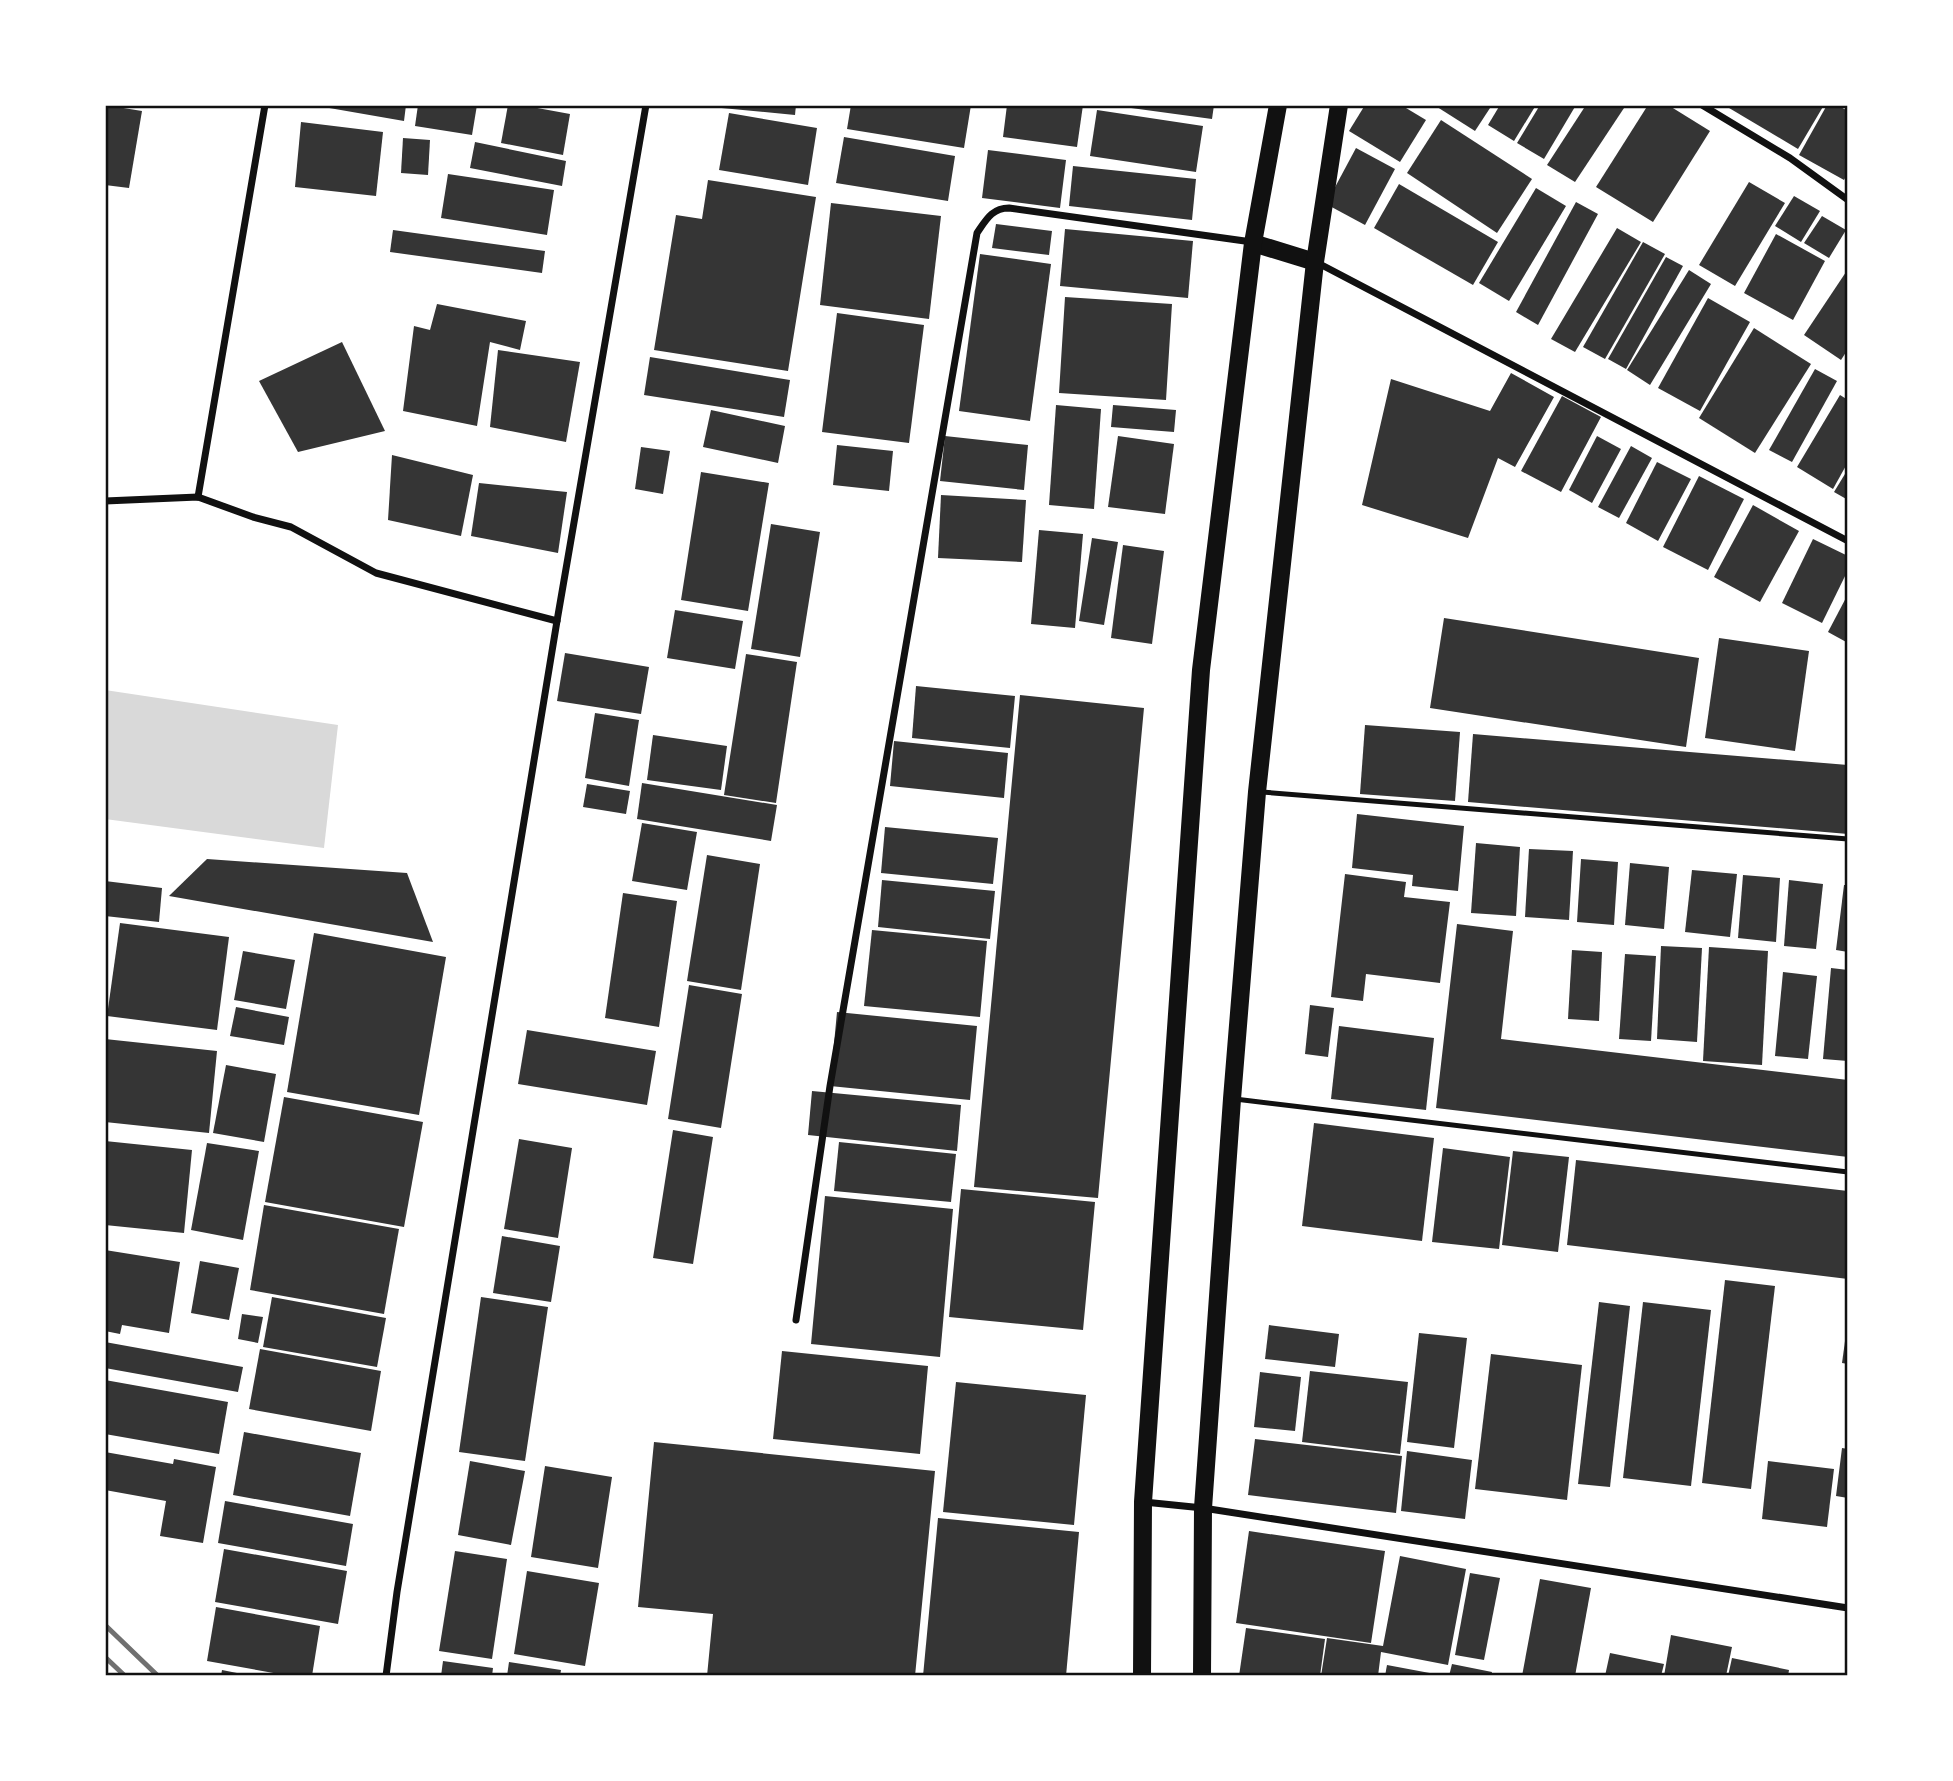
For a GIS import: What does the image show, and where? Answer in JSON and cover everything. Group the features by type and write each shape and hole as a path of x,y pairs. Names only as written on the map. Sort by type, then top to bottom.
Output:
{"main road":[{"path":"1142,1676 1143,1502 1201,670 1253,243 1278,105"},
{"path":"1202,1676 1203,1508 1257,792 1315,262 1339,105"},
{"path":"1253,243 1315,262"}],"street":[{"path":"198,497 265,105"},
{"path":"386,1676 397,1592 556,621 646,105"},
{"path":"1702,105 1790,158 1848,200"},
{"path":"796,1320 830,1086 977,233 989,216 999,208 1009,208 1253,243"},
{"path":"1315,262 1848,541"},
{"path":"105,501 198,497 253,517 291,527 376,573 556,621"},
{"path":"1143,1502 1203,1508 1848,1608"}],"lane":[{"path":"1257,792 1848,839"},
{"path":"1232,1099 1848,1172"}],"shaded area":[{"path":"105,690 338,725 324,848 105,819"}],"building":[{"path":"105,105 142,111 129,188 105,185"},
{"path":"312,105 406,105 404,121"},
{"path":"418,105 477,105 472,135 415,126"},
{"path":"508,105 570,114 563,155 501,143"},
{"path":"711,105 796,105 795,115"},
{"path":"851,105 971,105 964,148 847,129"},
{"path":"1007,105 1083,105 1077,147 1003,137"},
{"path":"1109,105 1214,105 1212,119"},
{"path":"1365,105 1401,105 1426,120 1400,162 1349,131"},
{"path":"1434,105 1492,105 1475,131"},
{"path":"1500,105 1536,105 1514,141 1488,125"},
{"path":"1540,105 1576,105 1544,159 1517,143"},
{"path":"1586,105 1626,105 1575,182 1547,165"},
{"path":"1648,105 1668,105 1710,131 1653,222 1596,187"},
{"path":"1724,105 1824,105 1798,149"},
{"path":"1827,105 1837,105 1848,111 1848,173 1844,180 1799,155"},
{"path":"1097,110 1203,126 1196,172 1090,156"},
{"path":"729,113 817,128 808,185 719,170"},
{"path":"1441,120 1532,179 1497,233 1407,173"},
{"path":"301,122 383,132 376,196 295,187"},
{"path":"844,137 955,156 948,201 836,183"},
{"path":"403,138 430,140 428,175 401,173"},
{"path":"475,142 566,161 562,186 470,168"},
{"path":"1356,148 1395,169 1365,225 1326,204"},
{"path":"988,150 1066,160 1060,208 982,198"},
{"path":"1073,166 1196,179 1192,220 1069,206"},
{"path":"448,174 554,190 547,235 441,218"},
{"path":"708,180 816,197 788,371 654,350 676,215 702,219"},
{"path":"1749,182 1785,203 1735,286 1699,265"},
{"path":"1399,184 1498,242 1473,285 1374,228"},
{"path":"1536,188 1566,206 1509,301 1479,283"},
{"path":"1794,196 1820,211 1801,242 1775,226"},
{"path":"1576,202 1598,214 1538,325 1516,312"},
{"path":"831,203 941,216 929,319 820,305"},
{"path":"1822,216 1846,230 1829,258 1804,243"},
{"path":"996,224 1052,231 1049,255 992,248"},
{"path":"1617,228 1641,242 1575,352 1551,339"},
{"path":"1065,229 1193,241 1188,298 1060,286"},
{"path":"393,230 545,251 542,273 390,252"},
{"path":"1776,234 1825,261 1793,320 1744,293"},
{"path":"1643,242 1665,254 1605,359 1583,347"},
{"path":"980,254 1051,264 1030,421 959,411"},
{"path":"1666,257 1683,266 1626,369 1608,359"},
{"path":"1848,269 1848,349 1841,360 1804,335"},
{"path":"1689,270 1711,284 1650,385 1627,370"},
{"path":"1065,297 1172,304 1166,400 1059,393"},
{"path":"1708,298 1750,322 1700,411 1658,388"},
{"path":"437,304 526,321 520,350 490,342 477,426 403,411 414,326 430,330"},
{"path":"837,313 924,325 909,443 822,432"},
{"path":"1754,328 1811,364 1755,453 1699,418"},
{"path":"342,342 385,431 298,452 259,381"},
{"path":"498,350 580,362 566,442 490,427"},
{"path":"650,357 790,380 784,417 644,395"},
{"path":"1815,369 1837,381 1792,462 1769,450"},
{"path":"1511,373 1554,397 1515,467 1498,458 1468,538 1362,505 1391,379 1490,411"},
{"path":"1840,395 1848,400 1848,462 1833,489 1797,467"},
{"path":"1562,396 1601,417 1561,492 1521,471"},
{"path":"1056,405 1101,409 1094,509 1049,505"},
{"path":"1113,405 1176,410 1174,432 1111,427"},
{"path":"711,410 785,426 778,463 703,447"},
{"path":"945,436 1028,445 1024,490 940,481"},
{"path":"1118,436 1174,444 1165,514 1108,507"},
{"path":"1597,436 1621,449 1592,503 1569,490"},
{"path":"837,445 893,451 889,491 833,485"},
{"path":"1631,446 1652,458 1619,518 1598,507"},
{"path":"641,447 670,451 663,494 635,489"},
{"path":"392,455 473,475 461,536 388,520"},
{"path":"1657,462 1691,479 1658,541 1626,523"},
{"path":"1848,469 1848,500 1834,492"},
{"path":"701,472 769,483 748,611 681,600"},
{"path":"1699,476 1744,499 1708,570 1663,547"},
{"path":"479,483 567,492 558,553 471,536"},
{"path":"941,495 1026,500 1022,562 938,558"},
{"path":"1753,505 1799,531 1760,602 1714,577"},
{"path":"771,524 820,532 800,657 751,649"},
{"path":"1039,530 1083,534 1075,628 1031,624"},
{"path":"1092,538 1118,542 1104,625 1079,621"},
{"path":"1813,539 1848,556 1848,570 1822,623 1782,603"},
{"path":"1123,545 1164,551 1152,644 1111,638"},
{"path":"1848,594 1848,643 1828,632"},
{"path":"675,610 743,621 735,669 667,658"},
{"path":"1444,618 1699,658 1686,747 1430,708"},
{"path":"1719,638 1809,651 1795,751 1705,738"},
{"path":"565,653 649,667 641,714 557,701"},
{"path":"746,654 797,662 776,803 724,795"},
{"path":"916,686 1015,696 1010,748 912,738"},
{"path":"1020,695 1144,708 1098,1198 974,1187"},
{"path":"595,713 639,720 629,786 585,778"},
{"path":"1365,725 1460,732 1455,801 1360,794"},
{"path":"1473,734 1848,765 1848,834 1468,802"},
{"path":"653,735 727,746 721,790 647,780"},
{"path":"894,741 1008,753 1004,798 890,786"},
{"path":"642,783 777,805 771,841 637,819"},
{"path":"587,784 630,791 626,814 583,807"},
{"path":"1357,814 1464,826 1458,891 1412,886 1413,875 1352,868"},
{"path":"642,823 697,832 687,890 632,881"},
{"path":"885,827 998,838 993,884 881,873"},
{"path":"1476,843 1520,847 1516,916 1471,913"},
{"path":"1529,849 1573,851 1569,920 1525,917"},
{"path":"707,855 760,864 741,990 687,981"},
{"path":"207,859 407,873 433,942 169,896"},
{"path":"1581,859 1618,862 1614,925 1577,922"},
{"path":"1630,863 1669,867 1664,929 1625,925"},
{"path":"1692,870 1737,874 1730,937 1685,932"},
{"path":"1345,874 1406,882 1404,897 1450,902 1440,983 1366,974 1363,1001 1331,997"},
{"path":"1743,875 1780,878 1776,942 1738,938"},
{"path":"882,880 995,891 990,939 878,927"},
{"path":"1789,880 1823,884 1816,949 1784,946"},
{"path":"105,881 162,888 159,922 105,916"},
{"path":"1844,885 1848,885 1848,952 1836,950"},
{"path":"623,893 677,901 659,1027 605,1018"},
{"path":"120,923 229,937 217,1030 107,1016"},
{"path":"1457,924 1513,931 1501,1039 1848,1080 1848,1157 1436,1108"},
{"path":"872,930 987,941 980,1017 864,1006"},
{"path":"314,933 446,957 419,1115 287,1092"},
{"path":"1661,946 1702,948 1697,1042 1657,1039"},
{"path":"1709,947 1768,951 1762,1065 1703,1061"},
{"path":"1572,950 1602,952 1599,1021 1568,1019"},
{"path":"243,951 295,960 286,1009 234,1000"},
{"path":"1625,954 1656,956 1651,1041 1619,1039"},
{"path":"1831,968 1848,970 1848,1061 1823,1059"},
{"path":"1783,972 1817,976 1808,1059 1775,1056"},
{"path":"689,985 742,994 721,1128 668,1119"},
{"path":"1310,1005 1334,1008 1328,1057 1305,1054"},
{"path":"236,1007 289,1017 284,1045 230,1036"},
{"path":"837,1012 977,1026 970,1100 830,1086"},
{"path":"1339,1026 1434,1038 1426,1110 1331,1099"},
{"path":"527,1030 656,1051 647,1105 518,1084"},
{"path":"105,1039 217,1051 209,1133 105,1122"},
{"path":"226,1065 276,1074 264,1142 213,1133"},
{"path":"812,1091 961,1105 957,1151 808,1135"},
{"path":"284,1097 423,1122 404,1227 265,1202"},
{"path":"1314,1123 1434,1138 1422,1241 1302,1226"},
{"path":"673,1130 713,1137 693,1264 653,1258"},
{"path":"519,1139 572,1148 558,1238 504,1229"},
{"path":"105,1141 192,1150 184,1233 105,1225"},
{"path":"839,1142 956,1154 951,1202 834,1191"},
{"path":"207,1143 259,1151 243,1240 191,1230"},
{"path":"1443,1148 1510,1157 1499,1249 1432,1242"},
{"path":"1513,1151 1569,1157 1558,1252 1502,1245"},
{"path":"1576,1160 1848,1191 1848,1279 1567,1245"},
{"path":"961,1189 1095,1202 1083,1330 949,1317"},
{"path":"825,1196 953,1209 940,1357 811,1344"},
{"path":"264,1205 399,1229 384,1314 250,1290"},
{"path":"502,1236 560,1246 551,1302 493,1293"},
{"path":"105,1250 180,1262 169,1333 122,1325 120,1334 105,1331"},
{"path":"200,1261 239,1268 229,1320 191,1313"},
{"path":"1725,1280 1775,1286 1751,1489 1702,1483"},
{"path":"272,1297 386,1318 377,1367 263,1347"},
{"path":"481,1297 548,1307 525,1461 459,1452"},
{"path":"1599,1302 1630,1306 1610,1487 1578,1484"},
{"path":"1643,1302 1711,1310 1691,1486 1623,1478"},
{"path":"242,1314 263,1317 258,1343 238,1339"},
{"path":"1269,1325 1339,1334 1335,1367 1265,1359"},
{"path":"1419,1333 1467,1338 1454,1448 1407,1442"},
{"path":"1848,1334 1848,1364 1842,1363"},
{"path":"105,1342 243,1367 238,1392 105,1368"},
{"path":"260,1349 381,1371 371,1431 249,1409"},
{"path":"782,1351 928,1366 920,1454 773,1439"},
{"path":"1491,1354 1582,1365 1567,1500 1475,1489"},
{"path":"1310,1371 1408,1382 1400,1454 1302,1442"},
{"path":"1260,1372 1301,1377 1295,1431 1254,1427"},
{"path":"105,1380 228,1402 219,1454 105,1434"},
{"path":"956,1382 1086,1395 1074,1525 943,1512"},
{"path":"244,1432 361,1453 350,1516 233,1495"},
{"path":"1255,1439 1402,1456 1396,1513 1248,1495"},
{"path":"654,1442 935,1471 915,1676 707,1676 713,1614 638,1607"},
{"path":"1842,1448 1848,1449 1848,1498 1836,1496"},
{"path":"1407,1451 1472,1460 1465,1519 1401,1511"},
{"path":"105,1452 173,1464 174,1459 216,1467 203,1543 160,1536 166,1501 105,1490"},
{"path":"470,1461 525,1471 511,1545 458,1535"},
{"path":"1768,1461 1834,1469 1827,1527 1762,1519"},
{"path":"545,1466 612,1477 598,1568 531,1557"},
{"path":"225,1501 353,1524 346,1566 218,1543"},
{"path":"938,1518 1079,1532 1066,1676 923,1676"},
{"path":"1249,1531 1385,1551 1371,1643 1236,1623"},
{"path":"224,1549 347,1571 338,1624 215,1602"},
{"path":"455,1551 507,1559 492,1659 439,1651"},
{"path":"1400,1556 1466,1569 1448,1665 1381,1652 1378,1676 1321,1676 1327,1638 1383,1646"},
{"path":"527,1571 599,1583 585,1666 514,1654"},
{"path":"1470,1573 1500,1578 1484,1660 1455,1655"},
{"path":"1540,1579 1591,1588 1575,1676 1522,1676"},
{"path":"216,1607 320,1626 312,1676 290,1676 207,1661"},
{"path":"1246,1628 1325,1639 1320,1676 1239,1676"},
{"path":"1671,1635 1732,1647 1726,1676 1664,1676"},
{"path":"1610,1653 1664,1664 1661,1676 1605,1676"},
{"path":"1732,1658 1789,1670 1788,1676 1728,1676"},
{"path":"443,1661 493,1668 492,1676 441,1676"},
{"path":"509,1662 561,1670 560,1676 507,1676"},
{"path":"1452,1664 1492,1672 1491,1676 1449,1676"},
{"path":"1387,1665 1435,1674 1385,1676"},
{"path":"222,1670 247,1675 247,1676 221,1676"}],"railway":[{"path":"105,1625 158,1676"},
{"path":"105,1657 125,1676"}]}
